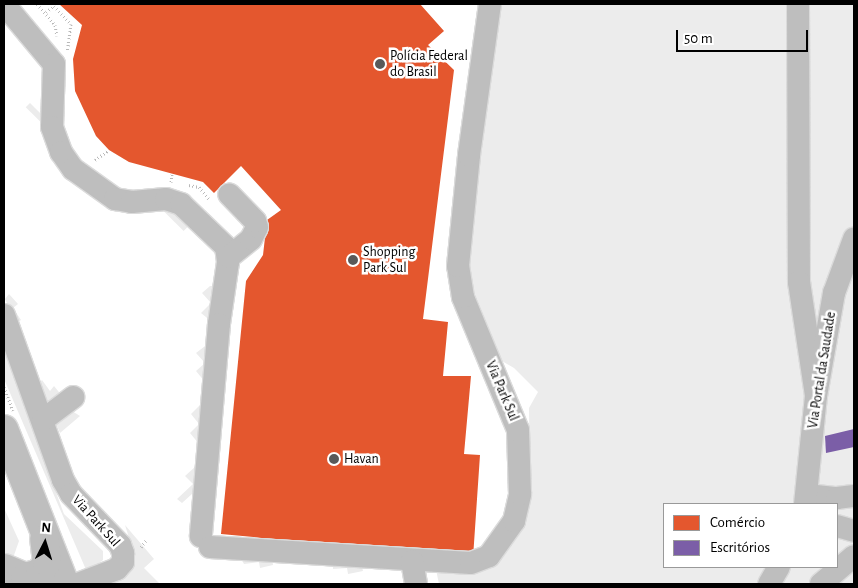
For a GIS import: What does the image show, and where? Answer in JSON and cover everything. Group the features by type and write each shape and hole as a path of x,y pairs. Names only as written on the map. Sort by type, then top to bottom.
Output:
{"main road":[{"path":"4,430 65,584"},
{"path":"4,568 25,577 44,569 48,554 42,529"}],"lane":[{"path":"4,4 54,64 52,127 69,164 86,180 115,199 132,202 166,199 181,204 219,237 229,257 251,239 257,228 255,220 229,194"},
{"name":"Via Park Sul","path":"229,257 206,542 412,561 471,563 485,559 511,526 519,504 520,449 516,422 466,304 458,266 469,155 490,4"},
{"path":"798,4 799,282 816,396"},
{"name":"Via Portal da Saudade","path":"806,499 816,396 838,274 854,239"},
{"path":"4,315 50,443 125,538 128,554 126,562 115,570 78,584"},
{"path":"50,443 73,397"},
{"path":"806,499 843,499 854,496"},
{"path":"838,526 854,531"},
{"path":"821,584 854,556"},
{"path":"412,561 416,584"},
{"path":"769,584 778,568"}],"path":[{"path":"37,4 46,12 55,25 58,44"},
{"path":"46,12 54,6 71,24 66,57"},
{"path":"95,161 108,150"},
{"path":"90,156 100,165"},
{"path":"169,186 178,188"}],"shaded area":[{"path":"499,4 854,4 854,584 439,584 435,565 488,566 508,549 530,500 529,408 538,392 514,368 502,361 475,294 468,264"},
{"path":"30,103 49,122 45,126 26,107"},
{"path":"168,207 188,227 184,231 164,211"},
{"path":"210,286 214,286 212,322 201,313 211,303 202,293"},
{"path":"9,294 18,304 13,308 21,320 16,323 5,299"},
{"path":"209,343 205,382 196,371 205,363 196,353"},
{"path":"4,351 64,514 103,551 103,560 87,572 4,379"},
{"path":"42,380 50,391 54,386 63,397 47,408 39,383"},
{"path":"201,404 204,405 199,444 190,433 199,424 191,414"},
{"path":"72,411 80,416 60,433 56,424"},
{"path":"196,466 200,502 192,494 182,503 177,499 193,484 185,476"},
{"path":"4,508 19,541 13,558 4,555"},
{"path":"125,525 154,559 144,568 160,584 106,584 120,579 131,544"},
{"path":"239,555 272,558 273,565 260,568 259,562 244,564"},
{"path":"333,561 361,563 363,571 348,574 347,568 333,569"}],"building: Comércio":[{"name":"Shopping Park Sul","path":"59,4 420,4 444,31 428,45 454,70 423,319 448,322 443,376 471,376 464,454 480,455 473,558 221,534 246,281 263,255 267,220 281,210 241,166 214,193 203,182 129,162 109,150 96,136 75,91 73,59 82,25"}],"building: Escritórios":[{"path":"854,429 854,447 826,453 825,436"}],"place":[{"name":"Polícia Federal do Brasil","path":"380,64"},
{"name":"Shopping Park Sul","path":"353,260"},
{"name":"Havan","path":"334,459"}]}
